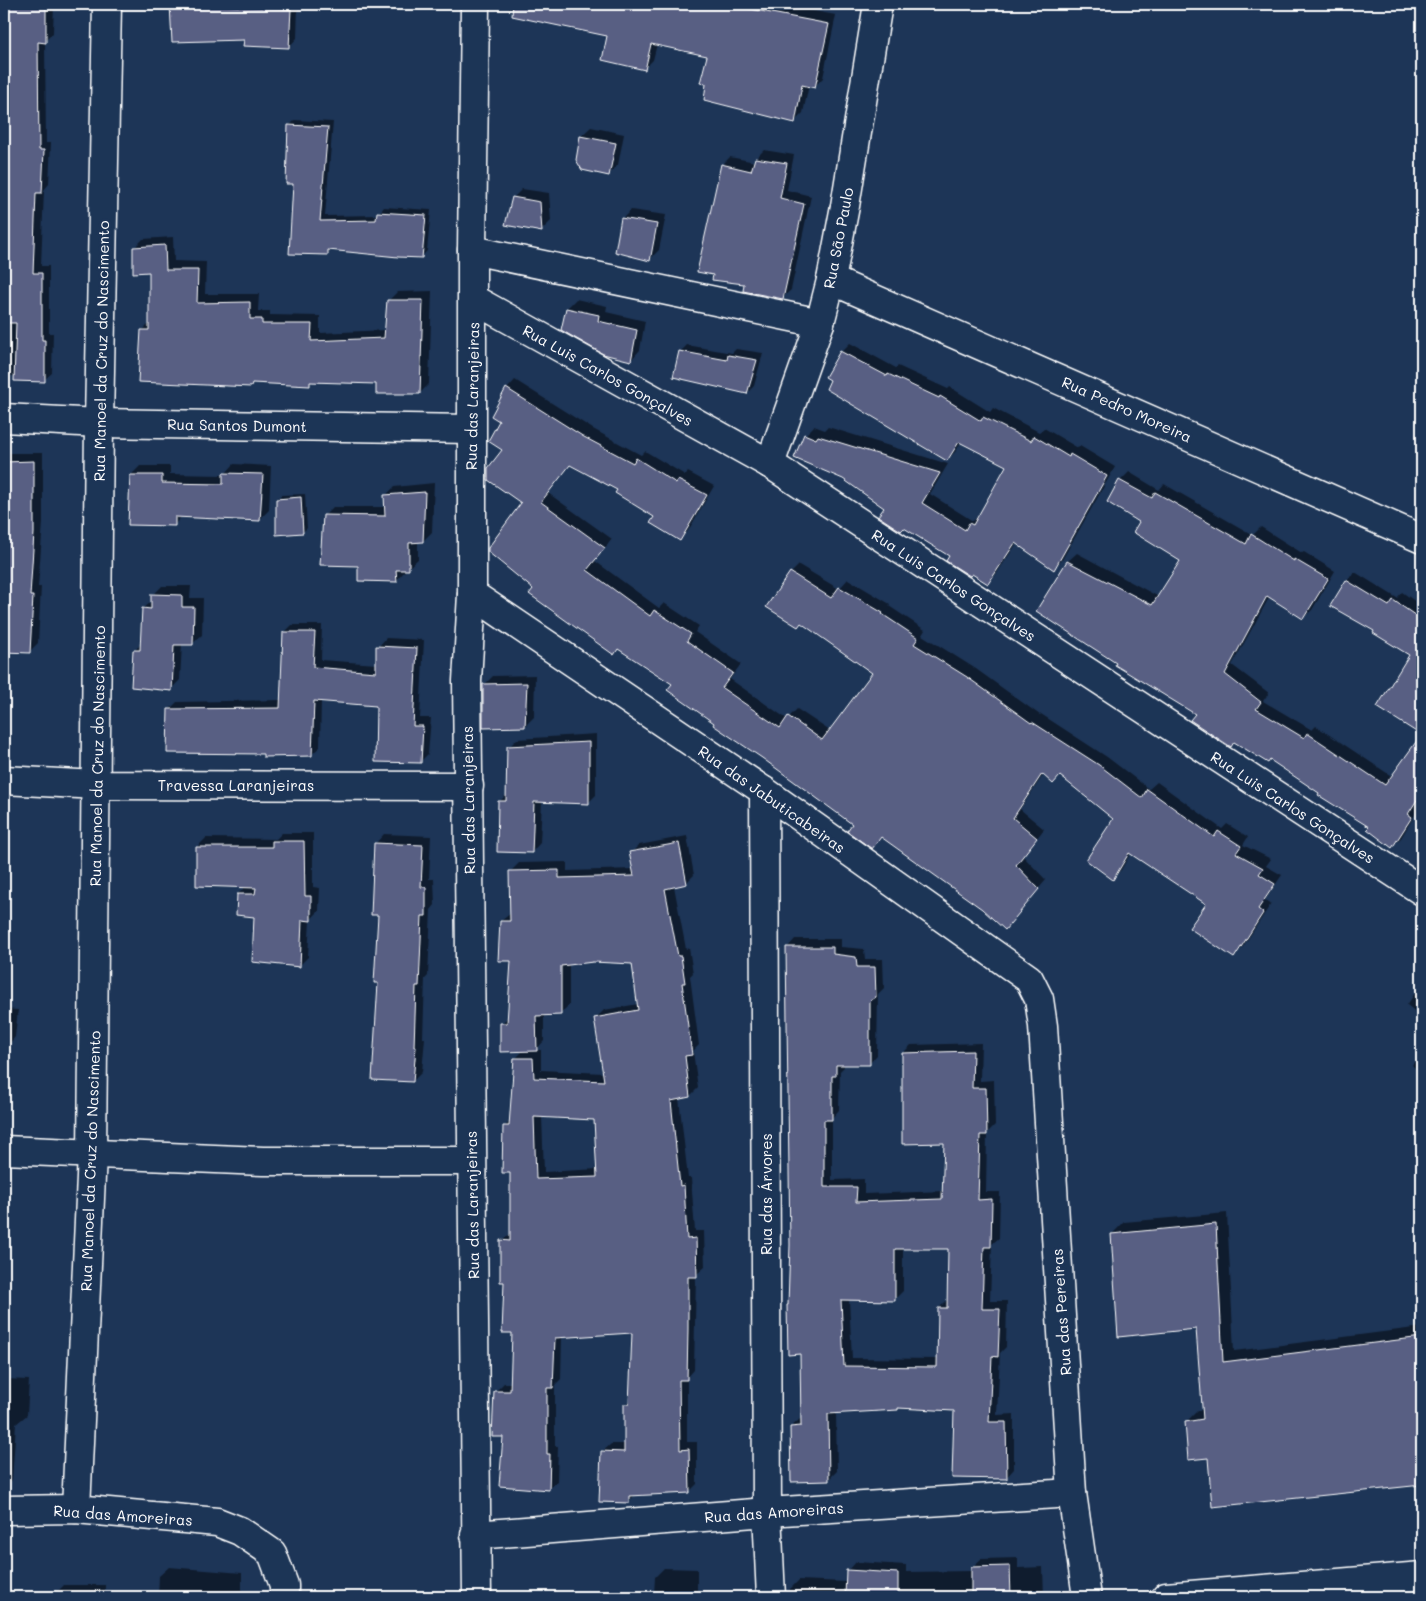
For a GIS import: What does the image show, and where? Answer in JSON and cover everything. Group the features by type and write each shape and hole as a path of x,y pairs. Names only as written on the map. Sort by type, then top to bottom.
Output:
{"street":[{"name":"Rua Manoel da Cruz do Nascimento","path":"76,1509 92,1154 99,423 107,4"},
{"name":"Rua das Laranjeiras","path":"475,4 471,429 472,594 467,681 477,1597"},
{"name":"Rua São Paulo","path":"770,464 820,323 831,280 878,4"},
{"path":"472,250 820,323"},
{"name":"Rua Pedro Moreira","path":"831,280 1422,539"},
{"name":"Rua Luis Carlos Gonçalves","path":"473,299 770,464 1421,888"},
{"name":"Rua Santos Dumont","path":"4,418 99,423 471,429"},
{"name":"Rua das Jabuticabeiras","path":"472,594 764,791 1028,979 1039,999 1043,1026"},
{"name":"Travessa Laranjeiras","path":"4,780 97,785 468,786"},
{"name":"Rua das Árvores","path":"764,791 768,1512 771,1597"},
{"name":"Rua das Pereiras","path":"1043,1026 1072,1493 1087,1597"},
{"path":"4,1150 263,1162 471,1161"},
{"name":"Rua das Amoreiras","path":"475,1535 768,1512 1072,1493"},
{"name":"Rua das Amoreiras","path":"4,1510 76,1509 217,1522 240,1531 272,1553 284,1585 284,1597"},
{"path":"1166,1597 1409,1583"}],"building":[{"path":"4,4 46,4 46,43 38,42 39,150 44,150 42,193 36,193 33,273 42,273 42,340 45,340 45,382 14,381 16,323 4,323 4,148 8,149 8,42 4,42"},
{"path":"218,4 291,9 289,48 243,46 244,40 172,42 170,5"},
{"path":"513,4 724,4 829,24 815,88 802,85 795,123 704,100 706,84 700,83 707,56 651,44 645,70 602,60 607,36 512,16"},
{"path":"288,125 328,127 320,221 376,220 377,212 426,215 422,258 328,250 328,255 289,254 293,184 286,184"},
{"path":"580,136 616,143 609,176 582,170 576,160"},
{"path":"755,158 787,163 780,198 804,204 783,299 743,291 744,284 712,280 713,275 697,272 721,164 751,171"},
{"path":"512,197 540,202 542,232 505,225"},
{"path":"621,218 657,224 650,261 615,252"},
{"path":"165,245 166,270 198,270 197,303 250,302 250,319 262,319 262,324 312,324 311,341 384,338 387,300 423,300 420,394 376,394 376,384 310,382 310,386 252,383 251,387 138,382 141,330 149,330 149,272 133,273 133,247"},
{"path":"566,308 599,315 598,321 637,330 631,361 603,354 561,330"},
{"path":"679,351 727,360 728,355 757,360 747,394 673,377"},
{"path":"840,351 887,376 888,374 939,398 940,396 981,421 983,417 1031,441 1034,436 1069,457 1070,454 1107,476 1054,570 1015,543 988,584 972,574 970,576 946,561 949,556 904,528 901,531 878,516 884,508 843,479 794,458 804,434 816,439 818,436 940,473 922,503 965,530 969,523 973,525 1006,466 959,442 947,461 826,389 830,380 825,377"},
{"path":"506,388 584,437 633,463 636,458 676,483 678,480 707,495 680,541 650,523 654,517 615,493 617,490 570,465 541,502 605,548 587,570 650,616 654,610 691,634 687,641 733,673 722,688 780,728 788,716 822,740 872,673 801,623 798,627 766,607 790,572 831,598 839,587 883,613 918,638 914,644 967,677 1031,723 1099,765 1142,798 1147,789 1214,837 1218,831 1241,846 1236,853 1263,868 1259,874 1275,884 1258,909 1263,913 1234,958 1189,928 1206,904 1129,853 1113,880 1086,860 1113,819 1060,776 1053,784 1042,774 1013,818 1037,838 1016,865 1039,889 1005,930 982,909 881,837 872,849 847,831 852,824 667,690 672,684 618,649 614,655 529,594 533,589 488,552 488,548 521,503 488,480 488,468 502,450 488,441 499,421 491,416"},
{"path":"34,461 34,533 30,596 33,596 30,653 4,652 4,462"},
{"path":"223,473 263,474 260,521 175,517 175,526 128,525 130,475 162,475 162,483 223,484"},
{"path":"1119,480 1152,498 1155,492 1246,544 1251,534 1294,561 1294,559 1328,579 1303,619 1267,596 1225,674 1261,702 1256,709 1304,738 1307,733 1385,785 1421,735 1377,707 1409,655 1373,633 1374,631 1330,606 1346,580 1389,606 1393,600 1422,620 1422,792 1408,814 1412,817 1392,848 1367,829 1369,827 1318,795 1319,793 1270,760 1268,763 1234,742 1231,747 1190,720 1195,714 1115,665 1116,663 1036,611 1067,561 1152,605 1180,561 1133,532 1139,522 1107,502"},
{"path":"425,492 423,542 409,543 409,570 396,570 397,582 358,581 358,566 320,565 323,515 385,516 384,495"},
{"path":"301,497 303,533 276,535 276,499"},
{"path":"151,594 182,595 182,607 194,607 193,645 174,645 172,691 131,687 133,650 140,650 142,608 151,609"},
{"path":"283,632 315,632 313,667 376,672 376,646 417,648 413,726 423,726 421,763 375,762 376,706 314,701 312,756 263,757 263,754 167,753 168,709 280,708"},
{"path":"527,683 525,727 483,728 483,684"},
{"path":"589,742 589,804 534,802 532,853 497,852 498,801 506,801 507,746"},
{"path":"272,841 304,841 305,896 311,896 311,921 302,920 300,967 252,962 254,917 236,915 237,894 255,894 256,888 196,886 196,847 272,847"},
{"path":"374,843 423,845 421,887 426,887 426,916 422,916 419,986 416,986 414,1047 416,1047 413,1082 372,1080 378,983 374,983 378,915 371,915"},
{"path":"679,843 687,884 665,889 678,956 681,956 685,983 682,983 692,1055 685,1056 690,1097 671,1101 680,1186 684,1185 687,1239 696,1238 697,1277 688,1277 687,1380 679,1380 680,1450 689,1449 690,1493 629,1496 629,1503 599,1502 601,1451 624,1452 624,1404 629,1404 632,1333 555,1338 553,1388 547,1388 547,1454 550,1454 549,1490 499,1486 503,1437 492,1437 494,1391 510,1391 512,1333 502,1333 504,1282 500,1282 500,1240 510,1241 510,1173 502,1173 503,1126 509,1126 514,1058 533,1058 534,1078 604,1081 594,1018 638,1010 632,964 593,962 561,966 561,1015 536,1016 537,1051 500,1052 500,1023 507,1023 511,961 498,961 500,921 510,921 509,871 559,870 559,878 634,876 629,852","holes":["534,1117 594,1120 597,1177 536,1179"]},
{"path":"786,947 833,947 833,954 856,957 857,967 875,967 876,997 870,1001 870,1065 836,1065 836,1076 832,1076 832,1120 824,1120 824,1187 857,1187 856,1202 942,1199 944,1143 902,1144 902,1053 973,1051 972,1088 986,1088 987,1135 980,1135 978,1200 992,1199 991,1247 984,1247 982,1309 1000,1309 998,1357 992,1356 989,1422 1006,1422 1007,1479 952,1478 954,1411 898,1408 898,1410 828,1414 829,1481 791,1482 790,1427 801,1426 800,1354 788,1355 787,1305 790,1245","holes":["895,1249 948,1249 947,1308 938,1308 937,1367 844,1366 841,1300 895,1301"]},
{"path":"1216,1224 1223,1362 1422,1337 1422,1485 1212,1507 1208,1458 1188,1460 1185,1422 1203,1419 1196,1329 1118,1337 1111,1234"},
{"path":"1010,1566 1011,1597 971,1597 971,1567"},
{"path":"846,1570 898,1573 898,1597 845,1597"}]}
